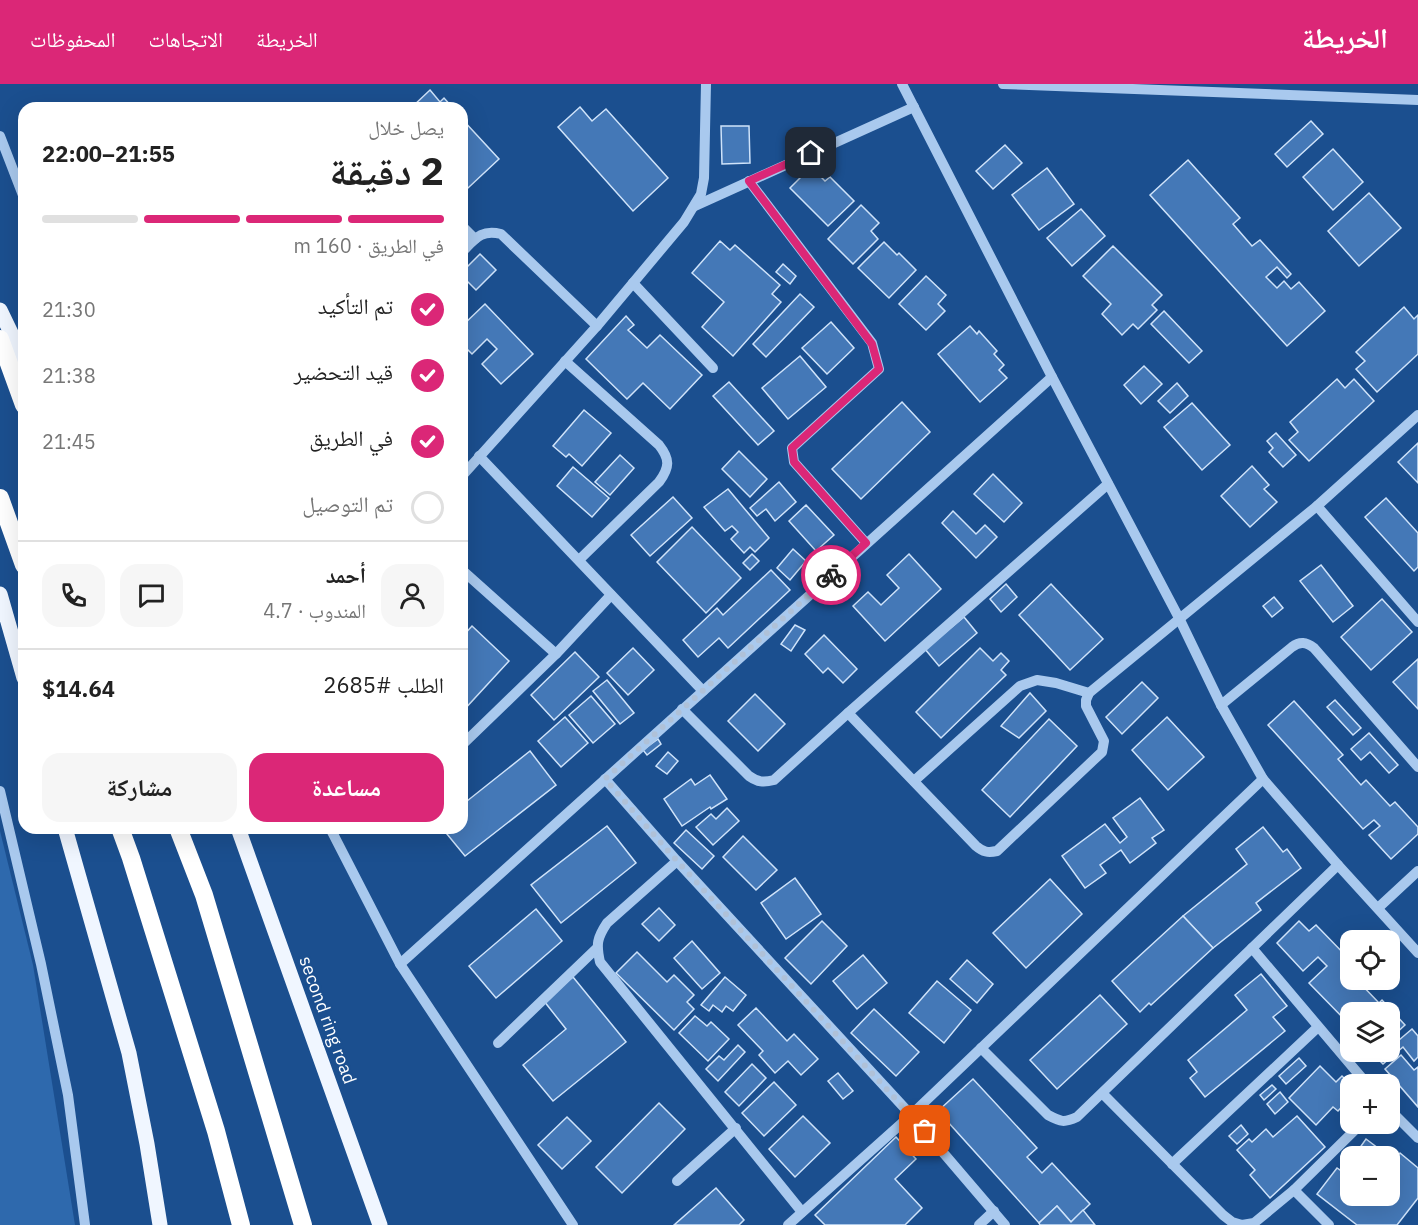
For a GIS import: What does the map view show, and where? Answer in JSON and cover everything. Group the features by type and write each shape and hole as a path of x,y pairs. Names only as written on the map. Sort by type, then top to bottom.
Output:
{"highway":[{"path":"0,339 18,388"},
{"path":"0,498 18,548"},
{"path":"122,834 216,1131 241,1225"},
{"path":"180,834 204,896 303,1225"}],"main road":[{"path":"0,310 18,348"},
{"path":"0,594 18,657"},
{"path":"67,834 129,1053 160,1225"},
{"name":"second ring road","path":"240,834 380,1225"}],"street":[{"path":"468,469 597,326 684,222 694,206 701,194 704,178 706,84"},
{"path":"902,84 1179,618 1221,705 1263,778 1418,953"},
{"path":"1003,84 1418,100"},
{"path":"694,206 914,107"},
{"path":"0,136 18,182"},
{"path":"749,181 872,344 879,369 792,448 794,462 866,543"},
{"path":"468,246 482,233 492,231 501,234 597,326"},
{"path":"468,232 475,239"},
{"path":"633,283 713,368"},
{"path":"565,361 659,445 666,454 668,463 665,474 659,482 579,560"},
{"path":"400,964 1052,376"},
{"path":"848,713 976,846 990,853 997,851 1102,752 1104,741 1086,706 1089,693 1317,506 1418,415"},
{"path":"479,456 703,691"},
{"path":"682,709 749,776 765,783 774,780 1108,484"},
{"path":"1317,506 1418,622"},
{"path":"468,575 556,654"},
{"path":"468,739 556,654 611,595"},
{"path":"1221,705 1292,646 1304,642 1314,648 1418,767"},
{"path":"914,782 1020,686 1037,680 1089,693"},
{"path":"788,1225 911,1115 1263,778"},
{"path":"605,779 677,861 911,1115 1005,1225"},
{"path":"0,791 68,1095 85,1225"},
{"path":"333,834 400,964 573,1225"},
{"path":"677,861 607,923 599,934 597,948 600,962 802,1212"},
{"path":"981,1048 1048,1115 1060,1121 1068,1121 1077,1117 1338,865"},
{"path":"1378,908 1418,871"},
{"path":"498,1043 597,948"},
{"path":"1252,948 1358,1074"},
{"path":"1172,1164 1318,1027"},
{"path":"1103,1094 1223,1215 1232,1222 1242,1225 1254,1223 1294,1190 1351,1134"},
{"path":"1400,1120 1418,1138"},
{"path":"676,1181 736,1128"},
{"path":"1294,1190 1329,1225"},
{"path":"979,1225 994,1212"}],"shaded area":[{"path":"0,831 33,965 75,1225 0,1225"}],"building":[{"path":"430,90 440,102 417,102"},
{"path":"580,107 592,121 606,109 668,178 633,211 558,127"},
{"path":"1311,121 1323,134 1287,167 1275,154"},
{"path":"468,125 499,159 468,188"},
{"path":"721,126 749,126 750,163 722,164"},
{"path":"1005,145 1022,163 993,189 976,171"},
{"path":"1333,149 1363,182 1333,210 1303,177"},
{"path":"1188,160 1240,218 1233,224 1252,246 1260,240 1291,274 1287,278 1277,267 1266,277 1277,288 1284,281 1291,289 1299,282 1325,311 1287,346 1150,195"},
{"path":"811,167 825,181 830,177 854,201 828,226 790,188"},
{"path":"1047,168 1074,204 1039,230 1012,195"},
{"path":"1369,193 1401,228 1359,266 1328,231"},
{"path":"861,205 879,223 871,231 878,239 853,264 828,239"},
{"path":"1081,209 1105,236 1072,266 1047,238"},
{"path":"720,241 730,250 735,245 780,285 772,294 781,302 733,356 702,327 724,302 692,273"},
{"path":"884,242 916,270 889,298 858,268"},
{"path":"1113,246 1162,295 1152,305 1157,310 1138,329 1133,324 1122,335 1102,314 1111,304 1083,276"},
{"path":"480,254 496,270 476,290 468,282 468,266"},
{"path":"783,264 796,276 790,284 776,272"},
{"path":"926,276 946,295 938,304 945,311 926,330 899,304"},
{"path":"800,294 814,307 766,357 753,344"},
{"path":"485,304 533,354 501,384 482,364 497,349 487,339 472,354 468,350 468,320"},
{"path":"1404,307 1414,319 1418,315 1418,354 1377,392 1356,369 1365,361 1356,352"},
{"path":"1164,311 1202,351 1189,363 1151,324"},
{"path":"626,316 634,325 628,330 647,348 660,335 702,375 670,409 643,383 627,399 586,359"},
{"path":"831,322 854,348 827,374 802,348"},
{"path":"970,326 977,334 979,331 997,351 994,354 1004,365 999,370 1007,378 980,402 938,354"},
{"path":"800,356 826,387 788,419 762,388"},
{"path":"1144,366 1162,384 1141,404 1124,385"},
{"path":"1337,379 1345,388 1354,379 1374,401 1309,461 1289,440 1298,432 1290,422"},
{"path":"729,382 774,431 758,445 713,396"},
{"path":"1177,383 1188,396 1170,413 1158,401"},
{"path":"902,402 930,432 861,499 832,469"},
{"path":"1192,403 1230,445 1202,470 1164,427"},
{"path":"584,410 611,433 582,466 569,454 566,457 553,446"},
{"path":"1276,433 1296,455 1283,467 1269,452 1273,448 1267,441"},
{"path":"1418,443 1418,483 1398,462"},
{"path":"739,451 767,479 750,497 722,469"},
{"path":"620,455 634,468 610,495 595,482"},
{"path":"1252,466 1269,485 1264,489 1277,502 1250,527 1221,496"},
{"path":"573,467 609,498 592,517 557,486"},
{"path":"993,474 1022,503 1004,522 974,494"},
{"path":"779,482 796,502 775,521 766,509 757,516 750,508"},
{"path":"728,489 769,538 755,552 750,547 744,553 731,539 738,532 732,526 725,531 704,507"},
{"path":"673,497 692,518 650,556 631,535"},
{"path":"1386,498 1418,533 1418,567 1414,571 1365,517"},
{"path":"806,505 834,535 816,551 789,521"},
{"path":"953,511 976,534 985,525 997,537 976,558 942,523"},
{"path":"692,527 741,578 706,613 657,562"},
{"path":"793,549 806,561 790,580 777,568"},
{"path":"752,554 759,561 750,570 743,563"},
{"path":"909,554 941,589 885,641 853,606 868,592 881,605 899,588 887,575"},
{"path":"1321,565 1353,606 1333,622 1300,581"},
{"path":"771,570 790,590 728,648 719,638 698,657 683,640 717,608 723,615"},
{"path":"1006,584 1017,597 1001,612 990,599"},
{"path":"1051,584 1103,639 1070,670 1019,615"},
{"path":"1274,597 1283,608 1272,617 1263,606"},
{"path":"1382,599 1412,632 1371,670 1341,637"},
{"path":"964,617 977,633 939,666 925,649"},
{"path":"795,625 805,630 791,651 781,644"},
{"path":"472,626 509,661 468,705 468,630"},
{"path":"824,635 857,669 843,683 828,668 823,673 805,654"},
{"path":"633,648 654,670 628,695 607,673"},
{"path":"980,648 993,661 1001,653 1009,661 1001,670 1006,675 941,738 916,712"},
{"path":"575,652 599,677 554,720 531,695"},
{"path":"1418,659 1418,709 1393,682"},
{"path":"607,680 634,713 620,724 593,691"},
{"path":"1142,682 1158,698 1122,734 1106,717"},
{"path":"1030,693 1046,711 1019,738 1001,726"},
{"path":"755,694 785,724 758,751 728,721"},
{"path":"591,696 615,724 593,743 569,715"},
{"path":"1335,700 1361,728 1353,735 1327,707"},
{"path":"1294,701 1343,755 1338,759 1361,785 1366,780 1390,806 1395,802 1418,827 1418,834 1391,859 1369,835 1380,826 1374,820 1363,829 1268,725"},
{"path":"565,717 588,743 561,767 538,741"},
{"path":"1167,717 1204,757 1168,790 1132,750"},
{"path":"1049,719 1077,746 1010,817 982,790"},
{"path":"1369,733 1398,765 1389,773 1370,752 1361,760 1351,749"},
{"path":"658,739 661,744 647,755 643,750"},
{"path":"530,751 556,785 465,856 447,834 468,834 468,800"},
{"path":"668,752 678,761 667,774 656,766"},
{"path":"710,775 727,799 711,809 710,807 682,826 664,799 691,779 695,785"},
{"path":"1140,798 1164,830 1152,838 1156,843 1130,863 1121,850 1100,865 1106,873 1085,888 1062,856 1105,824 1120,843 1127,837 1113,818"},
{"path":"727,808 739,821 713,845 696,827 711,814 716,819"},
{"path":"607,826 636,863 561,923 531,885"},
{"path":"1263,827 1283,852 1287,849 1301,868 1256,903 1261,910 1213,948 1183,916 1247,864 1236,849"},
{"path":"686,830 714,856 702,869 674,843"},
{"path":"743,836 777,870 756,890 723,857"},
{"path":"795,878 821,914 786,939 761,903"},
{"path":"1050,879 1082,914 1026,968 993,933"},
{"path":"659,908 675,925 659,941 642,924"},
{"path":"536,909 562,941 496,998 469,966"},
{"path":"1183,916 1213,948 1151,1005 1149,1003 1140,1012 1112,981"},
{"path":"822,921 847,946 811,984 785,958"},
{"path":"1299,921 1309,931 1316,925 1340,950 1340,990 1367,990 1378,1002 1340,1002 1340,1015 1309,983 1327,966 1318,957 1303,971 1277,943"},
{"path":"692,941 720,973 702,989 674,958"},
{"path":"637,952 667,982 674,975 694,995 687,1002 694,1009 674,1030 616,973"},
{"path":"863,955 887,983 857,1009 833,981"},
{"path":"967,960 993,984 977,1003 950,979"},
{"path":"1261,974 1287,1006 1273,1017 1285,1031 1205,1097 1190,1078 1197,1072 1188,1060 1247,1010 1235,995"},
{"path":"573,977 626,1042 553,1101 523,1065 566,1029 544,1001"},
{"path":"725,977 746,995 733,1011 726,1006 722,1012 713,1005 709,1011 701,1005"},
{"path":"937,981 971,1010 944,1043 909,1013"},
{"path":"1100,995 1127,1024 1057,1089 1030,1060"},
{"path":"756,1008 787,1041 794,1034 818,1059 801,1075 788,1061 775,1073 759,1055 763,1051 738,1025"},
{"path":"874,1009 919,1052 896,1076 851,1033"},
{"path":"695,1016 707,1026 711,1022 729,1039 708,1061 679,1033"},
{"path":"1400,1020 1405,1025 1400,1030"},
{"path":"1412,1029 1418,1036 1418,1057 1414,1061 1403,1047 1400,1050 1400,1039"},
{"path":"738,1045 745,1052 718,1081 706,1069 719,1056 724,1060"},
{"path":"1400,1056 1414,1070 1418,1067 1418,1107 1400,1086 1400,1074 1389,1074 1385,1069 1393,1062 1400,1062"},
{"path":"1299,1058 1306,1066 1286,1084 1279,1076"},
{"path":"752,1064 766,1078 739,1106 725,1092"},
{"path":"1320,1066 1336,1082 1340,1078 1340,1109 1338,1111 1333,1107 1316,1125 1289,1098"},
{"path":"838,1073 853,1091 843,1099 828,1081"},
{"path":"973,1079 1037,1148 1027,1157 1042,1173 1052,1163 1090,1204 1071,1222 1057,1206 1039,1223 938,1111"},
{"path":"774,1082 796,1105 764,1136 742,1113"},
{"path":"1272,1085 1276,1089 1264,1100 1260,1095"},
{"path":"1280,1092 1288,1102 1275,1114 1267,1104"},
{"path":"659,1103 685,1129 622,1193 596,1167"},
{"path":"803,1116 830,1143 795,1177 769,1149"},
{"path":"1297,1116 1325,1147 1270,1198 1250,1175 1255,1170 1237,1150 1249,1139 1252,1142 1266,1129 1273,1137"},
{"path":"567,1117 591,1141 562,1169 538,1145"},
{"path":"1241,1125 1248,1134 1237,1144 1229,1136"},
{"path":"896,1137 916,1159 895,1179 922,1208 905,1225 825,1225 815,1215"},
{"path":"1366,1139 1375,1146 1361,1146"},
{"path":"1400,1153 1418,1168 1418,1198 1397,1225 1357,1225 1317,1194 1337,1168 1340,1170 1340,1206 1400,1206"},
{"path":"716,1188 744,1220 739,1225 674,1225"},
{"path":"1057,1206 1071,1222 1083,1210 1095,1225 1040,1225 1039,1223"}],"way so far":[{"path":"831,575 605,779 677,861 925,1131"}],"route":[{"path":"811,153 749,181 872,344 879,369 792,448 794,462 866,543 831,575"}]}
